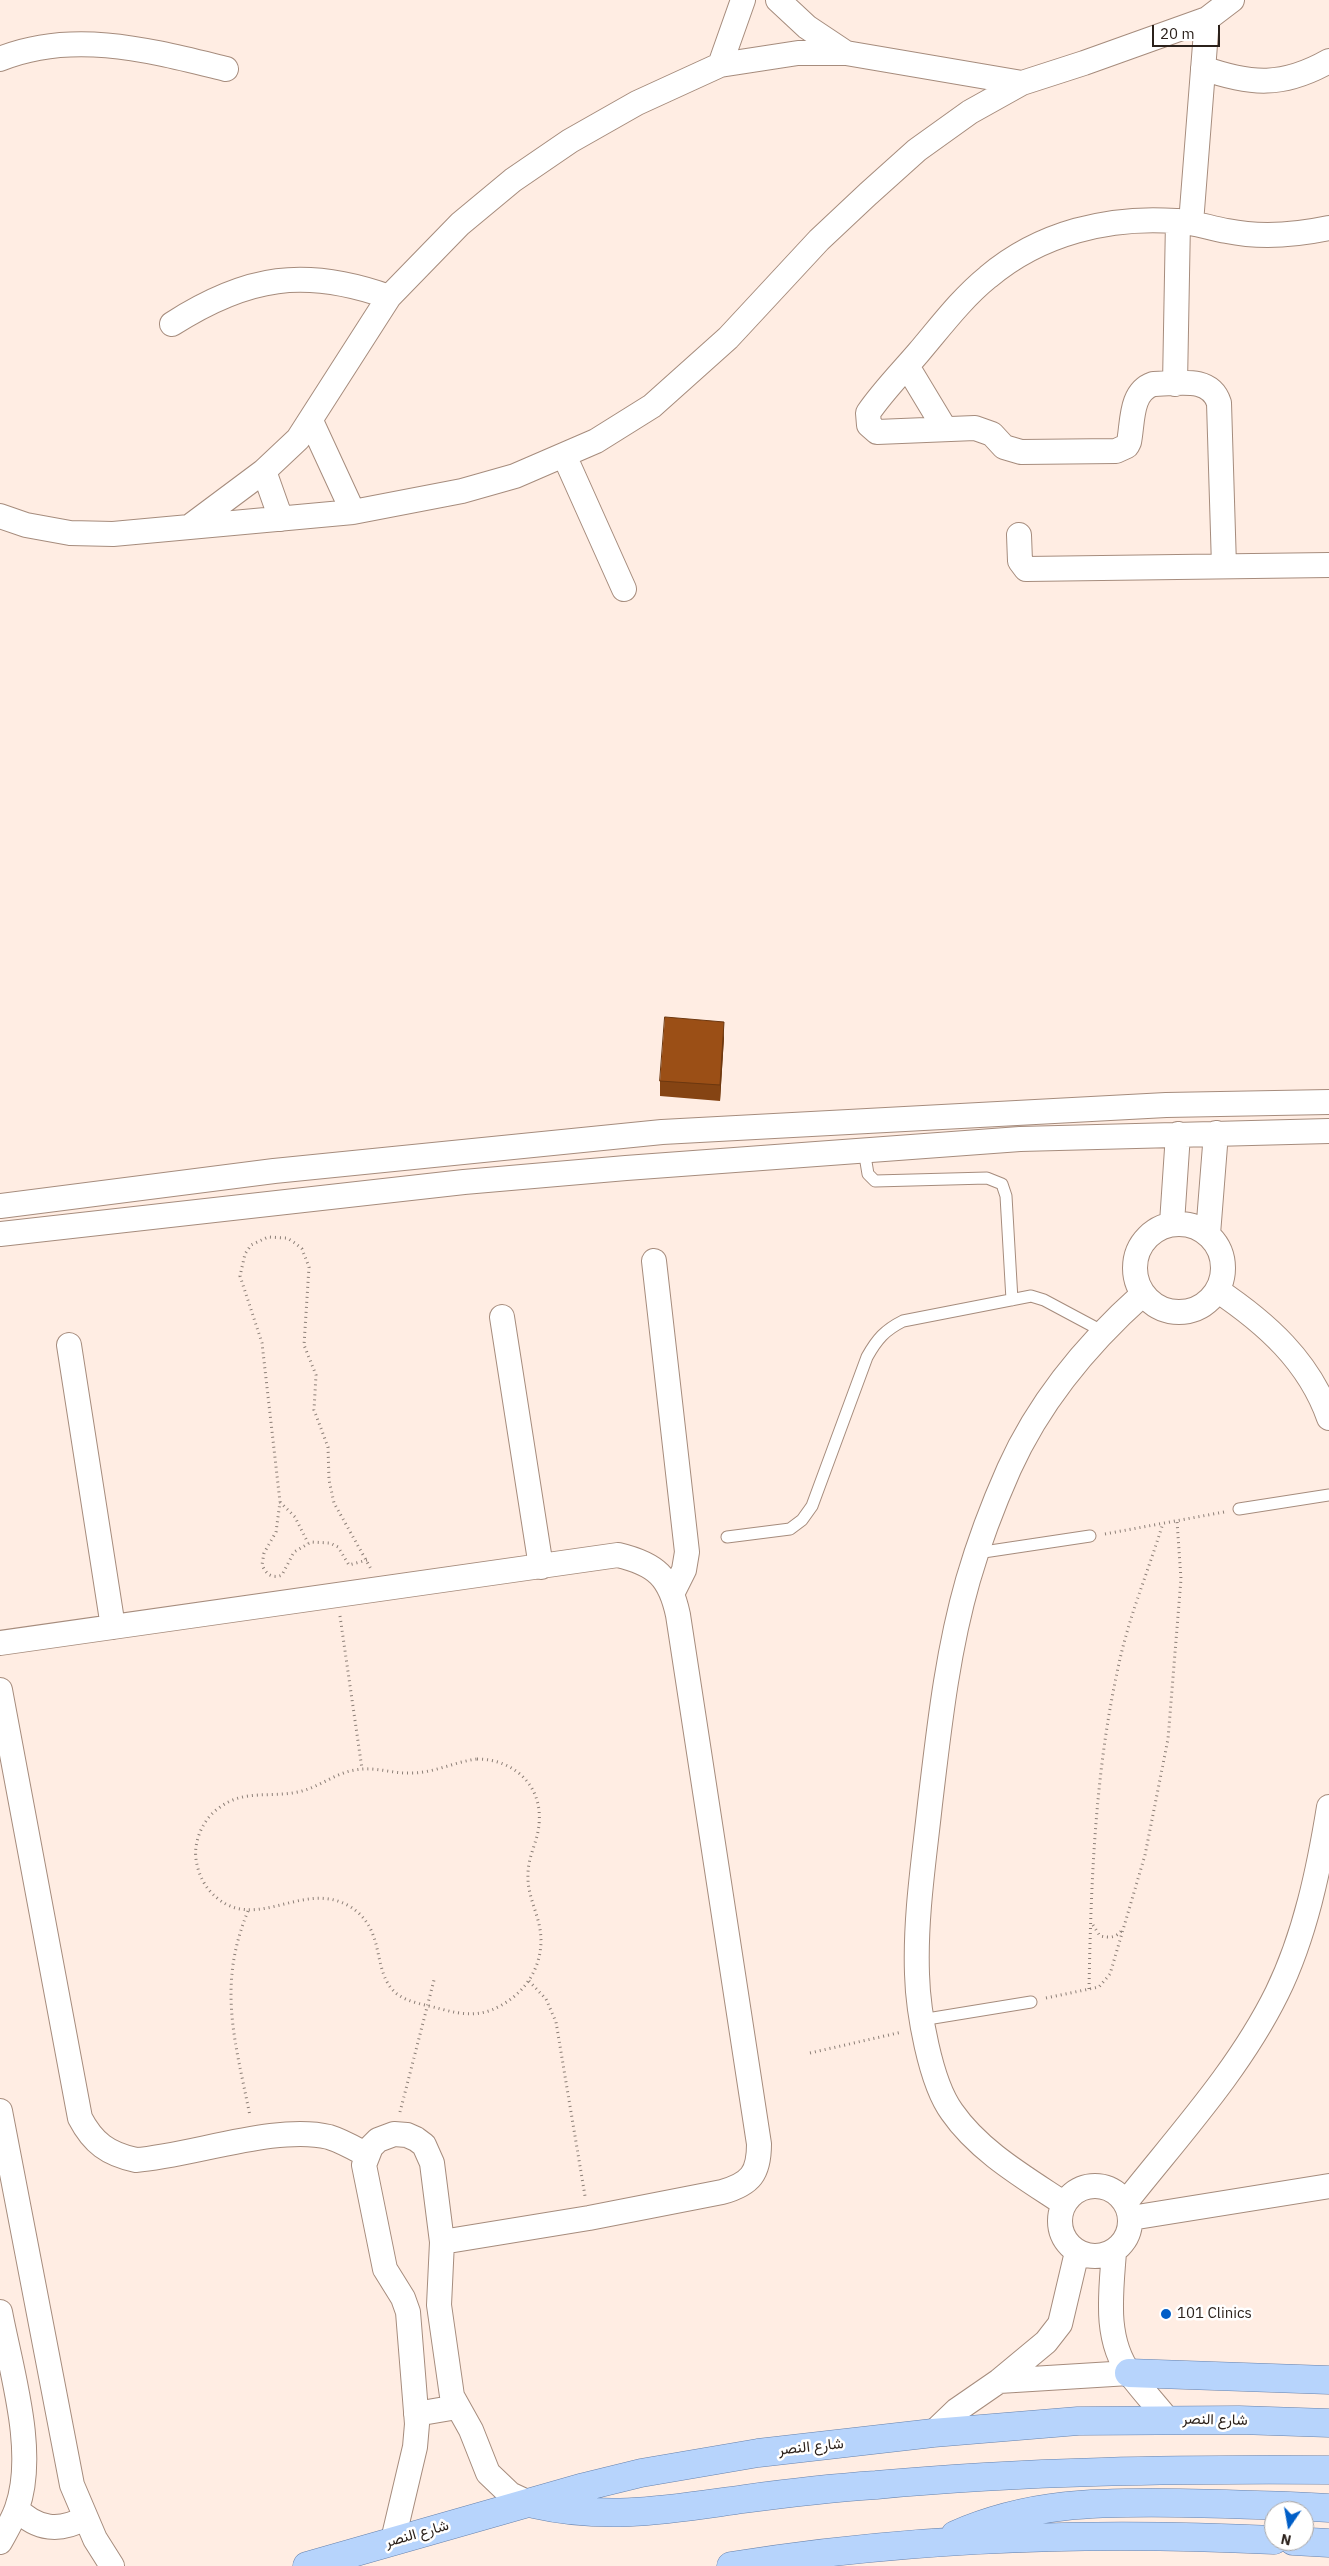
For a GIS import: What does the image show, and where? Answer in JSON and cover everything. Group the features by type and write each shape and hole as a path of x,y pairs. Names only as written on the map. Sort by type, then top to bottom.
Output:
{"main road":[{"path":"1129,2373 1329,2380"},
{"name":"شارع النصر","path":"307,2566 527,2502 641,2474 699,2462 816,2445 1078,2420 1167,2419 1329,2423"},
{"path":"527,2502 564,2510 617,2514 647,2512 806,2491 1017,2475 1228,2470 1329,2470"},
{"path":"935,2544 989,2522 1017,2514 1081,2504 1117,2502 1329,2508"},
{"path":"732,2566 836,2553 935,2544 1134,2536 1264,2540"},
{"path":"1314,2542 1329,2543"}],"street":[{"path":"720,65 743,0"},
{"path":"778,0 807,27 846,54"},
{"path":"0,516 26,525 70,533 113,534 353,512 471,488 516,476 596,441 652,406 728,338 819,240 875,187 917,150 970,112 1022,83 1207,19 1232,0"},
{"path":"1175,384 1184,222 1207,19"},
{"path":"0,59 51,46 98,44 144,49 226,69"},
{"path":"189,527 264,471 298,439 311,421 337,375 389,297 460,224 513,180 570,141 637,103 720,65 798,53 846,54 1022,83"},
{"path":"1202,68 1230,77 1257,82 1291,78 1308,73 1329,61"},
{"path":"1224,566 1219,403 1216,394 1204,384 1153,384 1140,392 1136,399 1129,442 1127,446 1116,451 1021,452 1004,447 985,430 975,428 883,433 878,432 869,425 868,413 964,299 988,276 1016,257 1046,241 1110,222 1144,219 1184,222 1229,232 1257,234 1285,234 1329,228"},
{"path":"172,324 205,303 240,289 278,281 317,280 355,285 389,297"},
{"path":"907,366 945,429"},
{"path":"311,421 353,512"},
{"path":"564,455 624,589"},
{"path":"264,471 281,519"},
{"path":"0,535 26,525"},
{"path":"1019,535 1020,561 1026,569 1329,565"},
{"path":"0,1206 284,1170 662,1132 1166,1104 1329,1102"},
{"path":"852,1122 860,1150"},
{"path":"0,1234 464,1182 860,1150 1020,1139 1216,1132 1329,1131"},
{"path":"1208,1234 1216,1132"},
{"path":"1172,1223 1176,1189 1178,1134"},
{"path":"1172,1223 1191,1225 1208,1234 1221,1254 1222,1279 1217,1290 1202,1305 1181,1312 1160,1308 1143,1294 1136,1282 1134,1269 1138,1250 1149,1234 1160,1227 1172,1223"},
{"path":"654,1261 687,1552 684,1570 673,1592"},
{"path":"1217,1290 1250,1312 1280,1338 1304,1369 1324,1403 1329,1418"},
{"path":"1063,2203 1007,2166 982,2145 952,2112 938,2086 922,2023 917,1973 922,1876 930,1802 954,1641 977,1554 1010,1467 1035,1418 1066,1373 1102,1331 1143,1294"},
{"path":"502,1317 541,1567"},
{"path":"69,1345 113,1627"},
{"path":"0,1643 618,1555 641,1560 660,1573 673,1592 759,2144 759,2161 752,2176 739,2187 588,2218 442,2242"},
{"path":"0,1690 80,2118 89,2134 110,2152 136,2160 154,2159 294,2134 311,2134 341,2142 366,2155"},
{"path":"1128,2210 1251,2040 1278,1992 1303,1924 1329,1807"},
{"path":"0,2111 72,2485 85,2518 112,2566"},
{"path":"393,2540 415,2447 416,2414 408,2312 403,2298 385,2269 365,2175 366,2155 378,2140 394,2134 407,2135 416,2139 429,2153 442,2242 439,2293 450,2385 457,2407 471,2430 478,2452 488,2473 510,2494 527,2502"},
{"path":"1094,2185 1112,2189 1128,2210 1130,2229 1124,2242 1114,2252 1096,2257 1077,2252 1064,2239 1059,2221 1063,2203 1076,2190 1094,2185"},
{"path":"1128,2210 1329,2186"},
{"path":"933,2433 957,2410 999,2381 1046,2342 1060,2324 1077,2252"},
{"path":"1114,2252 1110,2317 1117,2349 1129,2373 1167,2419"},
{"path":"403,2298 439,2293"},
{"path":"0,2312 24,2443 24,2473 17,2509 0,2542"},
{"path":"999,2381 1129,2373"},
{"path":"416,2414 457,2407"},
{"path":"17,2509 32,2522 50,2528 74,2524 85,2518"}],"lane":[{"path":"860,1150 868,1174 875,1181 988,1178 1002,1184 1006,1196 1012,1300"},
{"path":"727,1537 790,1529 802,1520 812,1506 867,1357 877,1339 887,1329 903,1321 1031,1296 1044,1300 1102,1331"},
{"path":"1239,1509 1329,1495"},
{"path":"977,1554 1090,1536"},
{"path":"922,2023 1031,2002"}],"path":[{"path":"367,1560 349,1565 338,1548 330,1543 308,1543 294,1552 282,1575 273,1577 264,1570 262,1565 264,1552 276,1532 280,1502 262,1342 240,1276 243,1259 252,1245 260,1240 278,1236 295,1243 306,1257 309,1276 305,1296 304,1345 316,1375 315,1416 328,1447 329,1480 334,1503 367,1560 383,1589"},
{"path":"280,1502 295,1517 308,1543"},
{"path":"1090,1536 1239,1509"},
{"path":"1031,2002 1099,1987 1110,1974 1145,1856 1168,1739 1181,1579 1177,1521"},
{"path":"1089,1989 1097,1821 1118,1669 1131,1616 1163,1523"},
{"path":"337,1595 362,1769"},
{"path":"488,1759 512,1766 531,1786 540,1810 539,1823 528,1863 528,1882 539,1921 541,1946 538,1960 529,1981 514,1997 501,2006 477,2014 464,2015 405,1999 390,1986 385,1978 374,1934 366,1921 350,1907 332,1899 312,1897 248,1911 225,1904 214,1897 200,1874 196,1846 204,1824 211,1815 238,1798 251,1794 301,1791 344,1772 362,1769 412,1773 440,1769 465,1761 488,1759"},
{"path":"248,1911 232,1962 230,2002 232,2022 255,2140"},
{"path":"1092,1920 1093,1929 1100,1936 1109,1938 1118,1935 1124,1927"},
{"path":"394,2134 434,1980"},
{"path":"529,1981 546,1999 556,2022 588,2218"},
{"path":"810,2053 922,2023"}],"building":[{"path":"665,1017 724,1022 720,1085 660,1081"}],"place":[{"name":"101 Clinics","path":"1166,2314"}]}
